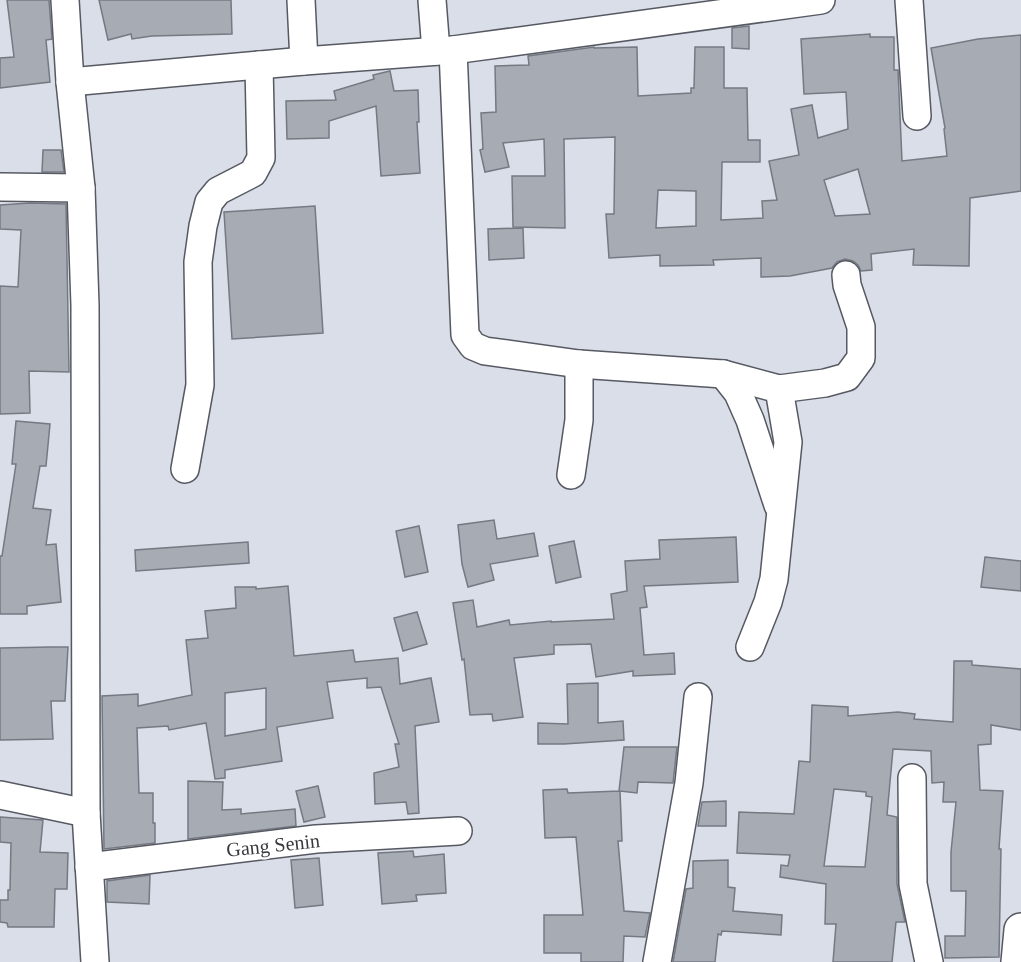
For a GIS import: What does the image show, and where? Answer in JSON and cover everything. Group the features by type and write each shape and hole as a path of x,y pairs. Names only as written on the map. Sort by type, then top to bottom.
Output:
{"main road":[{"path":"1018,962 1021,930"}],"street":[{"path":"65,0 70,82 81,188 85,305 86,813 95,962"},
{"path":"300,0 304,61"},
{"path":"432,0 444,51 465,335 473,346 485,351 579,364 723,374 779,389 825,383 847,377 861,358 861,327 847,285 846,275"},
{"path":"70,82 444,51 821,0"},
{"path":"909,0 917,116"},
{"path":"185,469 200,385 198,262 202,226 209,202 218,191 253,173 261,159 259,65"},
{"path":"0,188 81,188"},
{"path":"572,475 579,420 579,364"},
{"path":"723,374 738,393 750,420 780,513"},
{"path":"750,647 768,602 774,579 788,442 779,389"},
{"path":"657,962 689,783 698,697"},
{"path":"912,778 913,884 929,962"},
{"path":"0,795 86,813"},
{"name":"Gang Senin","path":"89,867 316,839 458,831"}],"building":[{"path":"7,0 49,0 52,39 46,40 50,82 0,88 0,58 14,57"},
{"path":"99,0 231,0 232,34 152,36 132,39 131,34 108,40"},
{"path":"749,26 749,49 732,48 732,28"},
{"path":"870,34 870,37 894,37 894,70 898,70 902,161 947,156 945,128 931,48 978,39 1021,35 1021,191 970,198 969,266 913,265 914,249 871,254 872,270 861,271 853,261 845,259 837,262 832,268 790,276 761,277 761,258 713,260 714,265 660,266 660,255 609,258 606,214 614,214 615,137 564,139 565,228 513,227 512,176 545,176 544,139 503,143 509,167 485,172 480,150 483,149 481,113 496,112 495,66 529,65 528,56 594,47 637,47 638,96 691,93 691,88 694,88 695,47 724,47 724,88 747,88 748,140 760,140 760,162 722,162 721,220 763,218 762,201 777,200 769,161 799,155 791,109 812,105 818,138 848,129 846,92 804,94 801,39","holes":["858,169 870,214 835,216 824,180","658,190 696,191 696,226 656,228"]},
{"path":"390,71 394,91 418,90 420,173 381,176 376,106 329,121 329,138 287,139 286,101 336,100 334,91 374,79 373,75"},
{"path":"43,150 61,150 64,172 42,172"},
{"path":"66,204 69,372 29,371 30,413 0,414 0,286 18,287 21,230 0,229 0,205"},
{"path":"315,206 323,333 232,339 224,212"},
{"path":"523,228 524,258 489,260 488,229"},
{"path":"16,421 50,424 46,466 40,466 33,508 51,510 46,545 56,544 61,602 27,606 27,614 0,614 0,556 2,556 16,464 12,464"},
{"path":"494,520 497,539 534,533 538,556 490,564 494,580 468,587 462,564 458,525"},
{"path":"419,526 428,572 405,577 396,531"},
{"path":"736,537 738,582 644,586 647,607 640,608 644,655 674,653 675,674 633,676 633,671 596,677 591,644 554,645 554,654 514,658 523,717 493,721 492,714 470,715 464,659 462,660 453,603 473,600 477,627 509,620 510,625 614,619 611,594 627,591 625,561 660,559 659,540"},
{"path":"574,541 581,577 556,583 549,546"},
{"path":"248,542 249,563 136,571 135,550"},
{"path":"985,557 1021,561 1021,591 981,587"},
{"path":"288,586 294,656 353,650 355,662 398,658 400,684 431,678 439,722 415,726 419,813 408,814 406,802 375,804 374,773 399,767 395,744 399,744 381,687 367,688 367,678 327,682 333,718 277,727 282,761 225,770 225,778 215,779 206,723 169,730 168,726 137,728 139,793 153,793 155,843 104,849 102,696 138,694 138,706 192,695 186,640 208,638 205,611 236,608 235,587 256,587 256,589","holes":["266,688 266,729 225,736 225,693"]},
{"path":"417,612 427,644 403,651 394,618"},
{"path":"68,647 65,701 51,701 53,739 0,740 0,648"},
{"path":"954,661 972,661 972,665 1021,669 1021,730 991,725 991,744 978,745 980,790 1003,791 999,849 1001,849 999,957 945,958 945,936 965,936 966,891 951,891 951,852 956,802 943,802 944,782 932,783 931,751 893,749 887,815 897,817 897,884 905,922 896,922 892,962 833,962 836,924 825,924 826,884 780,877 781,865 788,866 790,855 737,853 739,812 794,814 799,761 810,762 812,705 848,707 848,716 898,712 915,714 914,719 953,722","holes":["834,789 866,792 866,796 872,797 865,867 824,866"]},
{"path":"598,683 598,723 623,721 624,740 538,744 538,723 568,724 567,684"},
{"path":"624,747 677,747 673,783 638,782 637,793 620,791 622,841 618,841 624,911 650,913 645,937 624,936 623,962 581,962 581,953 544,953 544,915 583,915 576,837 545,838 543,790 567,789 568,793 619,791"},
{"path":"188,781 223,782 222,810 241,809 241,814 295,809 296,826 188,839"},
{"path":"318,786 325,817 304,822 296,791"},
{"path":"726,801 726,826 698,826 702,802"},
{"path":"0,817 43,820 40,852 68,853 67,889 55,889 54,927 8,927 7,923 0,922 0,900 8,900 8,890 10,890 11,843 0,842"},
{"path":"413,851 414,857 444,854 446,893 416,895 417,901 382,904 378,853"},
{"path":"319,858 323,905 295,908 291,860"},
{"path":"728,860 728,887 735,888 733,911 782,915 781,935 722,931 721,935 718,934 715,962 673,962 686,889 693,888 693,861"},
{"path":"150,875 149,904 107,902 107,881"}]}
